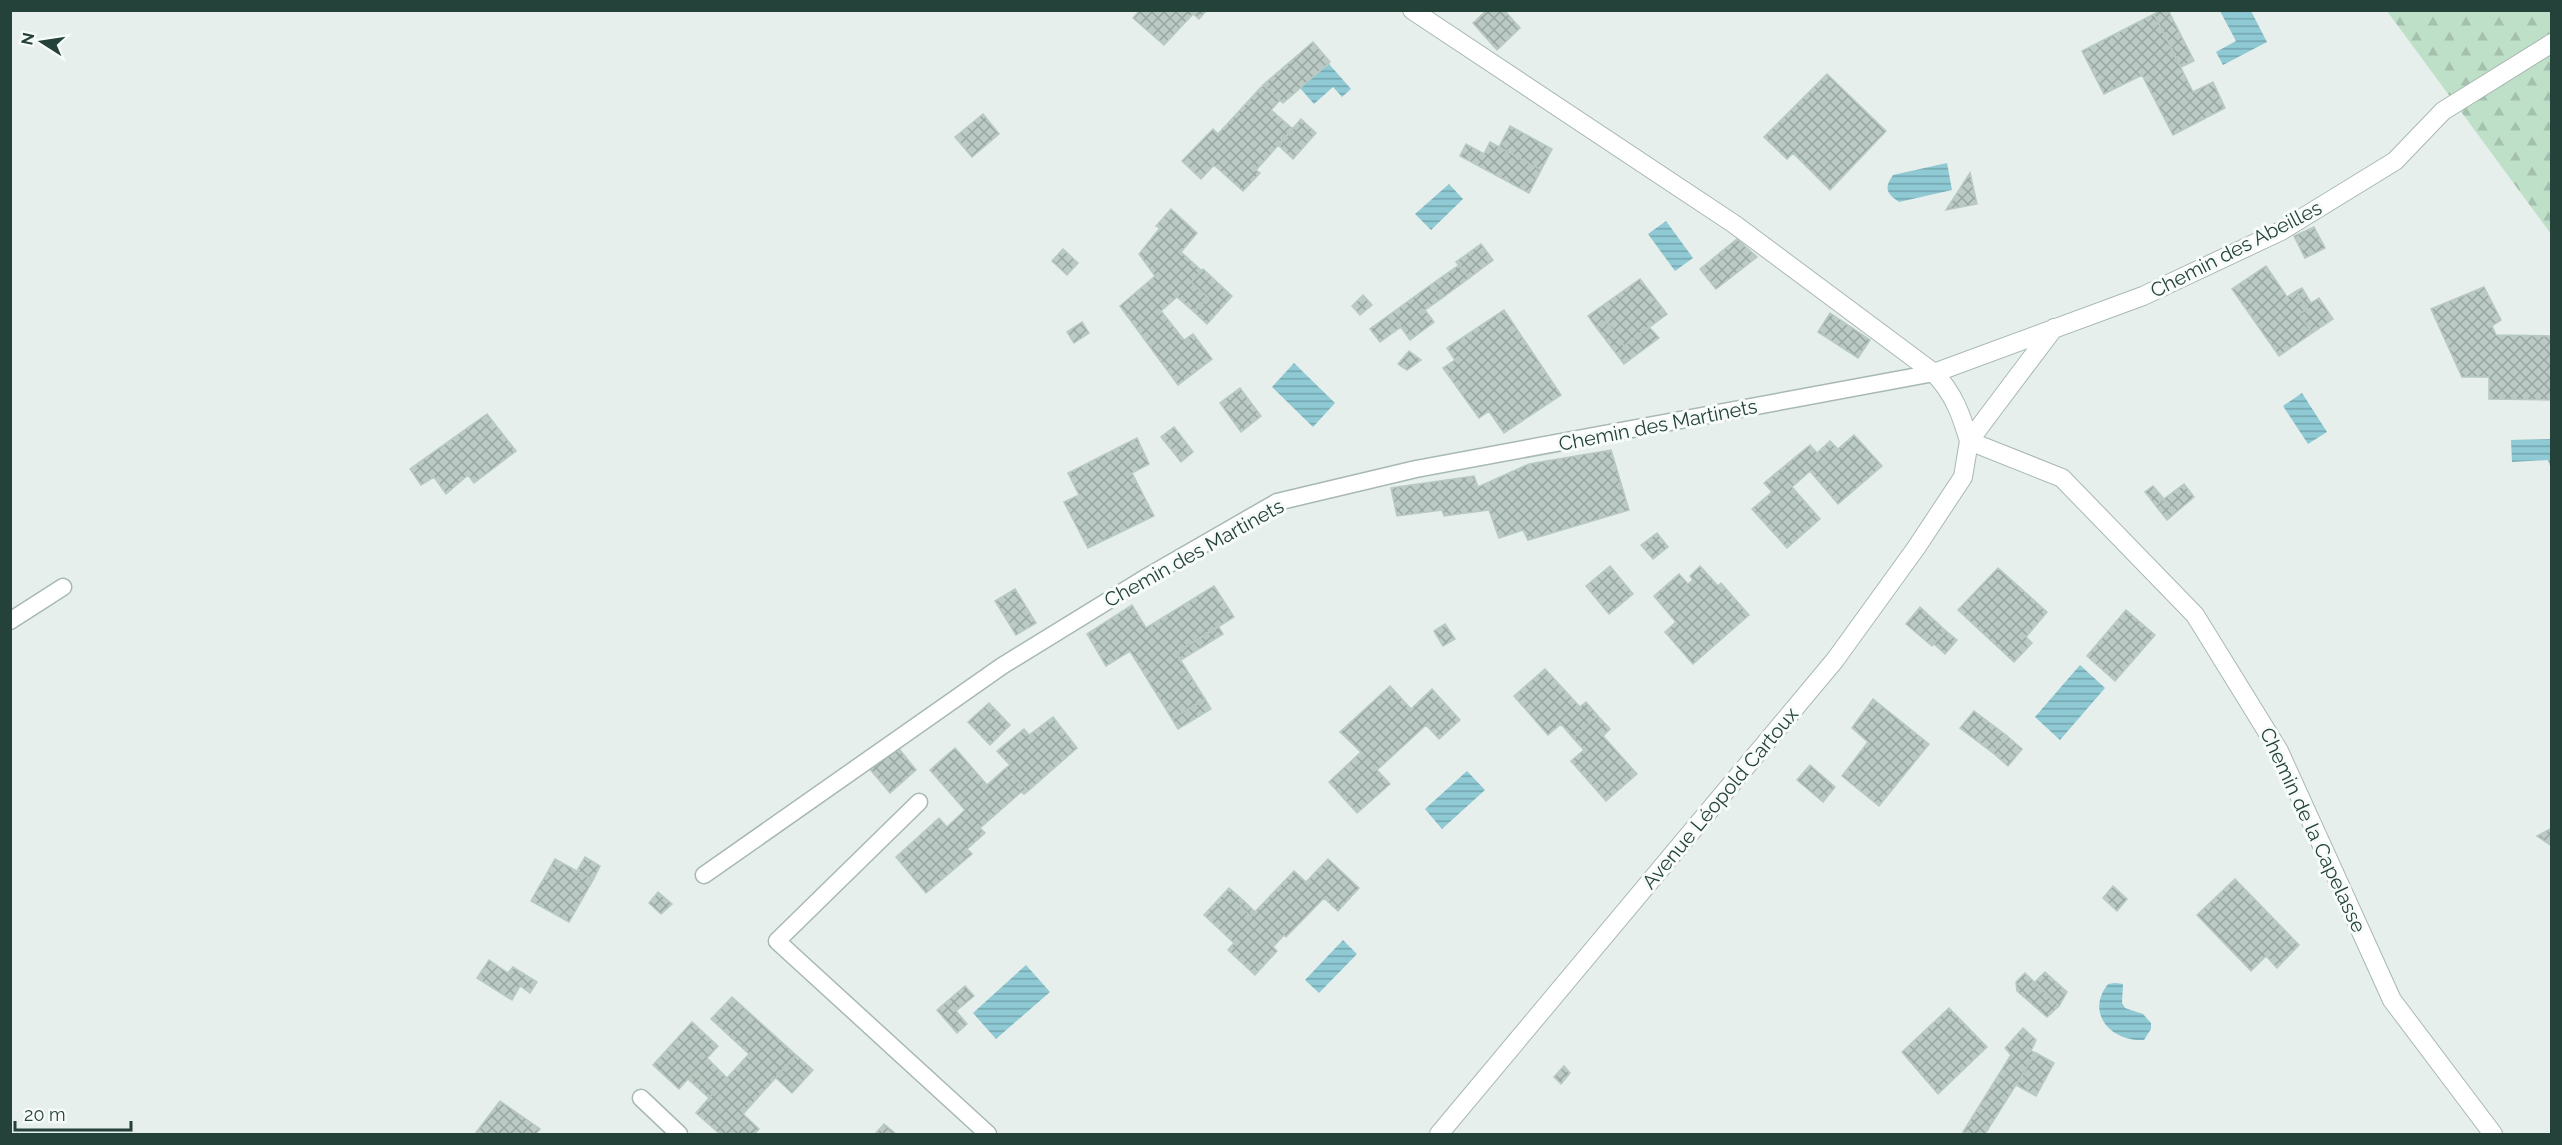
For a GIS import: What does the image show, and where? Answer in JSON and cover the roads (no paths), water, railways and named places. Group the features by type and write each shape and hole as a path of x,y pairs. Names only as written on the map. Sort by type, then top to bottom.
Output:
{"street":[{"path":"1412,10 1734,224 1934,374 1949,388 1959,407 1970,441"},
{"name":"Chemin des Abeilles","path":"1934,374 2143,296 2281,231 2395,161 2443,111 2552,44"},
{"path":"1970,441 2054,328"},
{"name":"Avenue Léopold Cartoux","path":"1439,1134 1835,660 1916,548 1963,477 1970,441"},
{"name":"Chemin de la Capelasse","path":"1970,441 2062,478 2195,615 2280,752 2392,1000 2493,1134"}],"lane":[{"name":"Chemin des Martinets","path":"704,875 1002,666 1145,578 1277,502 1416,470 1934,374"},
{"path":"10,621 63,587"},
{"path":"919,802 777,942 988,1134"},
{"path":"641,1098 679,1134"}],"water":[{"path":"2220,11 2251,11 2267,42 2223,65 2216,52 2236,41"},
{"path":"1329,64 1351,89 1342,97 1333,87 1314,104 1300,88"},
{"path":"1947,163 1952,190 1899,202 1889,193 1888,183 1893,175"},
{"path":"1449,184 1463,199 1431,230 1415,214"},
{"path":"1666,221 1693,258 1675,271 1648,234"},
{"path":"1294,363 1335,403 1313,427 1272,387"},
{"path":"2302,393 2327,432 2308,444 2283,406"},
{"path":"2551,439 2551,469 2548,460 2512,462 2511,440"},
{"path":"2080,665 2105,688 2060,740 2035,717"},
{"path":"1467,771 1485,790 1442,829 1425,809"},
{"path":"1343,940 1357,954 1319,993 1305,980"},
{"path":"1026,965 1050,992 996,1039 973,1013"},
{"path":"2108,984 2123,984 2122,1003 2125,1008 2143,1014 2151,1023 2151,1029 2144,1040 2121,1036 2105,1024 2099,1005"}]}
